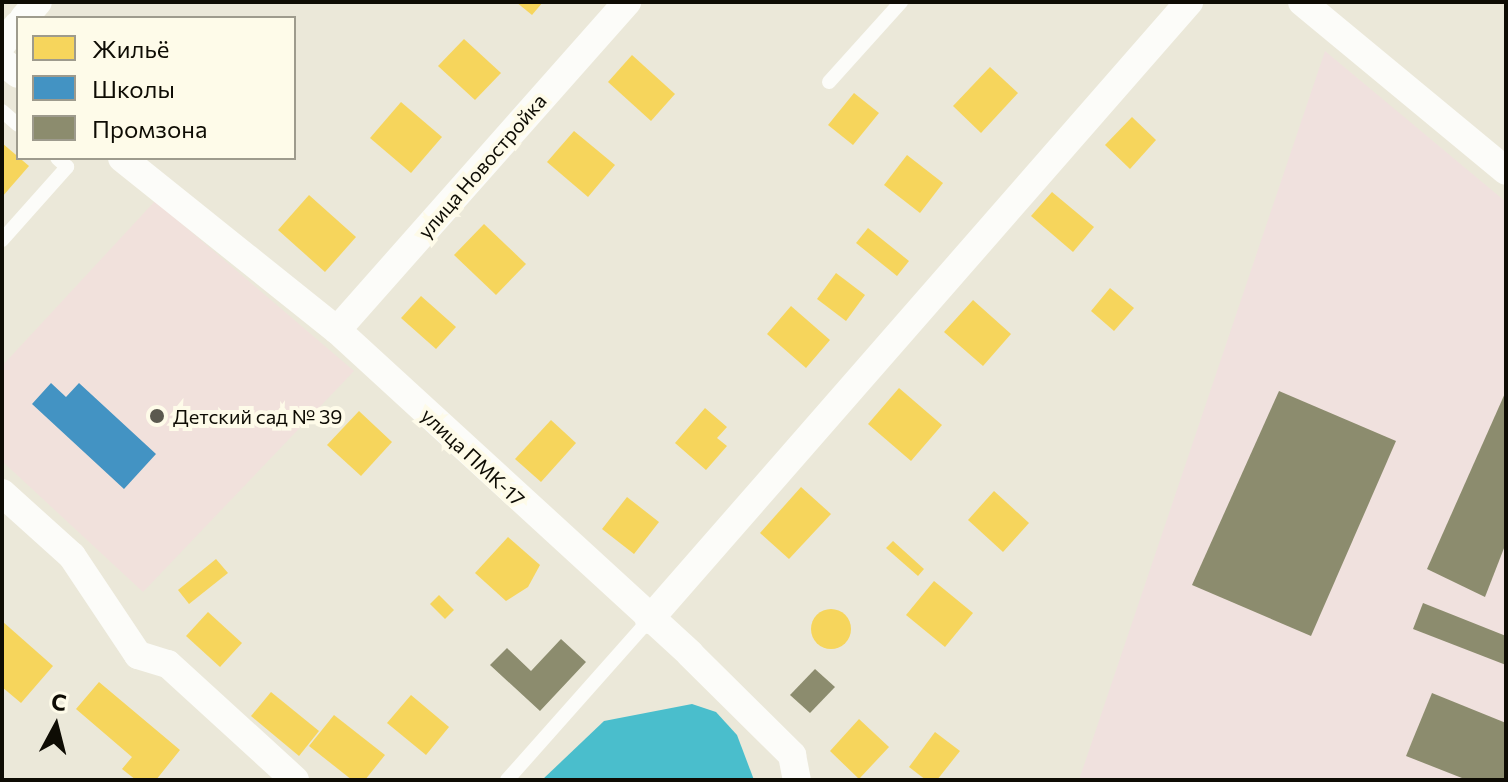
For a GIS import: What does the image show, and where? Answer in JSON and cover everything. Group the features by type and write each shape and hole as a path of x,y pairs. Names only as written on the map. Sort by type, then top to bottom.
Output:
{"street":[{"name":"улица Новостройка","path":"337,330 627,2"},
{"path":"1302,2 1506,171"},
{"path":"649,620 1173,6"},
{"path":"2,44 16,27"},
{"name":"улица ПМК-17","path":"124,160 337,330 775,736 792,755 797,780"},
{"path":"2,493 72,556 138,655 168,664 295,780"}],"lane":[{"path":"829,82 901,2"},
{"path":"2,240 67,167 59,160"},
{"path":"507,780 649,620"}],"shaded area":[{"path":"1325,51 1506,202 1506,780 1079,780"},
{"name":"Детский сад № 39","path":"155,201 354,371 143,592 2,461 2,366"}],"water":[{"path":"692,704 716,712 737,735 754,780 542,780 604,721"}],"building: Жильё":[{"path":"516,2 543,2 532,15"},
{"path":"464,39 501,73 475,100 438,66"},
{"path":"632,55 675,94 651,121 608,82"},
{"path":"990,67 1018,93 981,133 953,106"},
{"path":"854,93 879,113 853,145 828,125"},
{"path":"401,102 442,137 411,173 370,138"},
{"path":"1132,117 1156,140 1130,169 1105,145"},
{"path":"574,131 615,165 588,197 547,162"},
{"path":"2,143 16,155 16,160 22,160 29,166 2,197"},
{"path":"907,155 943,183 920,213 884,185"},
{"path":"1052,192 1094,227 1073,252 1031,216"},
{"path":"309,195 356,237 325,272 278,230"},
{"path":"484,224 526,264 496,295 454,255"},
{"path":"868,228 909,261 897,276 856,243"},
{"path":"836,273 865,295 846,321 817,299"},
{"path":"1110,288 1134,308 1114,331 1091,311"},
{"path":"421,296 456,327 436,349 401,318"},
{"path":"973,300 1011,334 983,366 944,332"},
{"path":"791,306 830,340 806,368 767,334"},
{"path":"899,388 942,425 911,461 868,424"},
{"path":"705,408 727,427 717,438 727,446 706,470 675,443"},
{"path":"359,411 392,442 361,476 327,445"},
{"path":"551,420 576,443 541,482 515,459"},
{"path":"801,487 831,514 789,559 760,533"},
{"path":"994,491 1029,523 1003,552 968,520"},
{"path":"627,497 659,522 634,554 602,529"},
{"path":"508,537 540,565 528,587 506,601 475,573"},
{"path":"893,541 924,569 918,576 886,548"},
{"path":"216,559 228,573 189,604 178,590"},
{"path":"934,581 973,613 945,647 906,615"},
{"path":"439,595 454,610 445,619 430,604"},
{"path":"831,609 845,615 851,629 845,643 831,649 817,643 811,629 817,615"},
{"path":"208,612 242,643 220,667 186,636"},
{"path":"2,621 53,666 21,703 2,687"},
{"path":"99,682 180,750 156,780 136,780 122,769 132,757 76,709"},
{"path":"271,692 319,731 299,756 251,716"},
{"path":"411,695 449,727 426,755 387,723"},
{"path":"334,715 385,755 365,780 352,780 309,746"},
{"path":"859,719 889,747 859,779 830,751"},
{"path":"935,732 960,751 937,780 926,780 909,767"}],"building: Школы":[{"path":"51,383 66,397 79,383 156,454 124,489 32,404"}],"building: Промзона":[{"path":"1279,391 1396,441 1311,636 1192,585"},
{"path":"1506,391 1506,543 1485,597 1427,569"},
{"path":"1423,603 1506,636 1506,665 1413,629"},
{"path":"561,639 586,662 540,711 490,665 507,648 531,671"},
{"path":"815,669 835,687 810,713 790,695"},
{"path":"1432,693 1506,723 1506,780 1467,780 1406,756"}],"place":[{"name":"Детский сад № 39","path":"157,416"}]}
